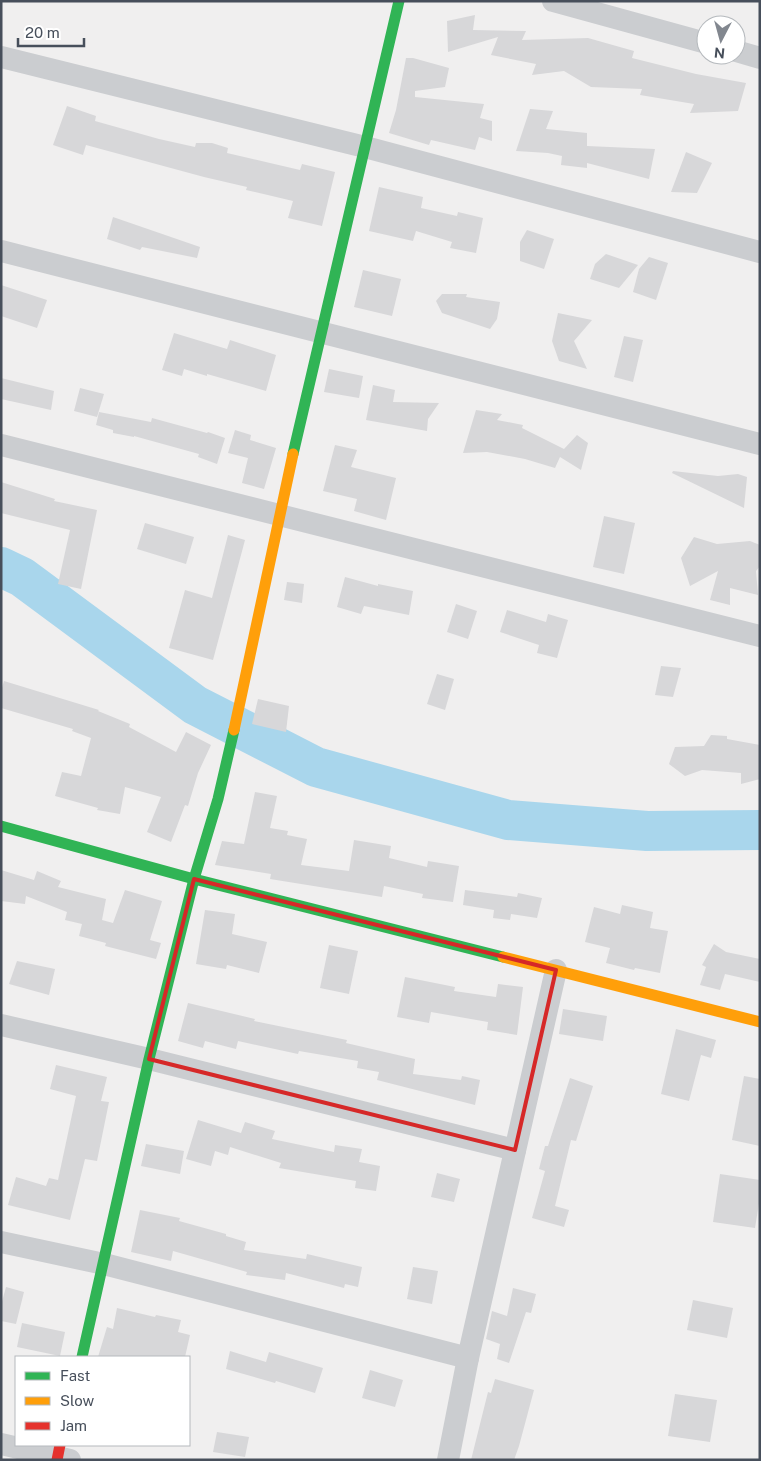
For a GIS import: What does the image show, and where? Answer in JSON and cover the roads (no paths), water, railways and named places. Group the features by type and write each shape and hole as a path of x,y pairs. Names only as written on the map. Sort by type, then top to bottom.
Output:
{"street":[{"path":"82,1356 149,1059 194,879 218,799 242,698 279,516 400,1"},
{"path":"553,1 696,40"},
{"path":"746,54 760,58"},
{"path":"1,57 365,147 760,252"},
{"path":"1,251 760,444"},
{"path":"1,445 760,636"},
{"path":"1,826 194,879 760,1022"},
{"path":"448,1460 468,1358 556,970"},
{"path":"1,1025 149,1059 515,1150"},
{"path":"1,1242 104,1264 468,1358"},
{"path":"1,1444 61,1455"}],"waterway":[{"path":"1,567 22,577 195,705 316,767 508,820 647,831 760,830"}]}
